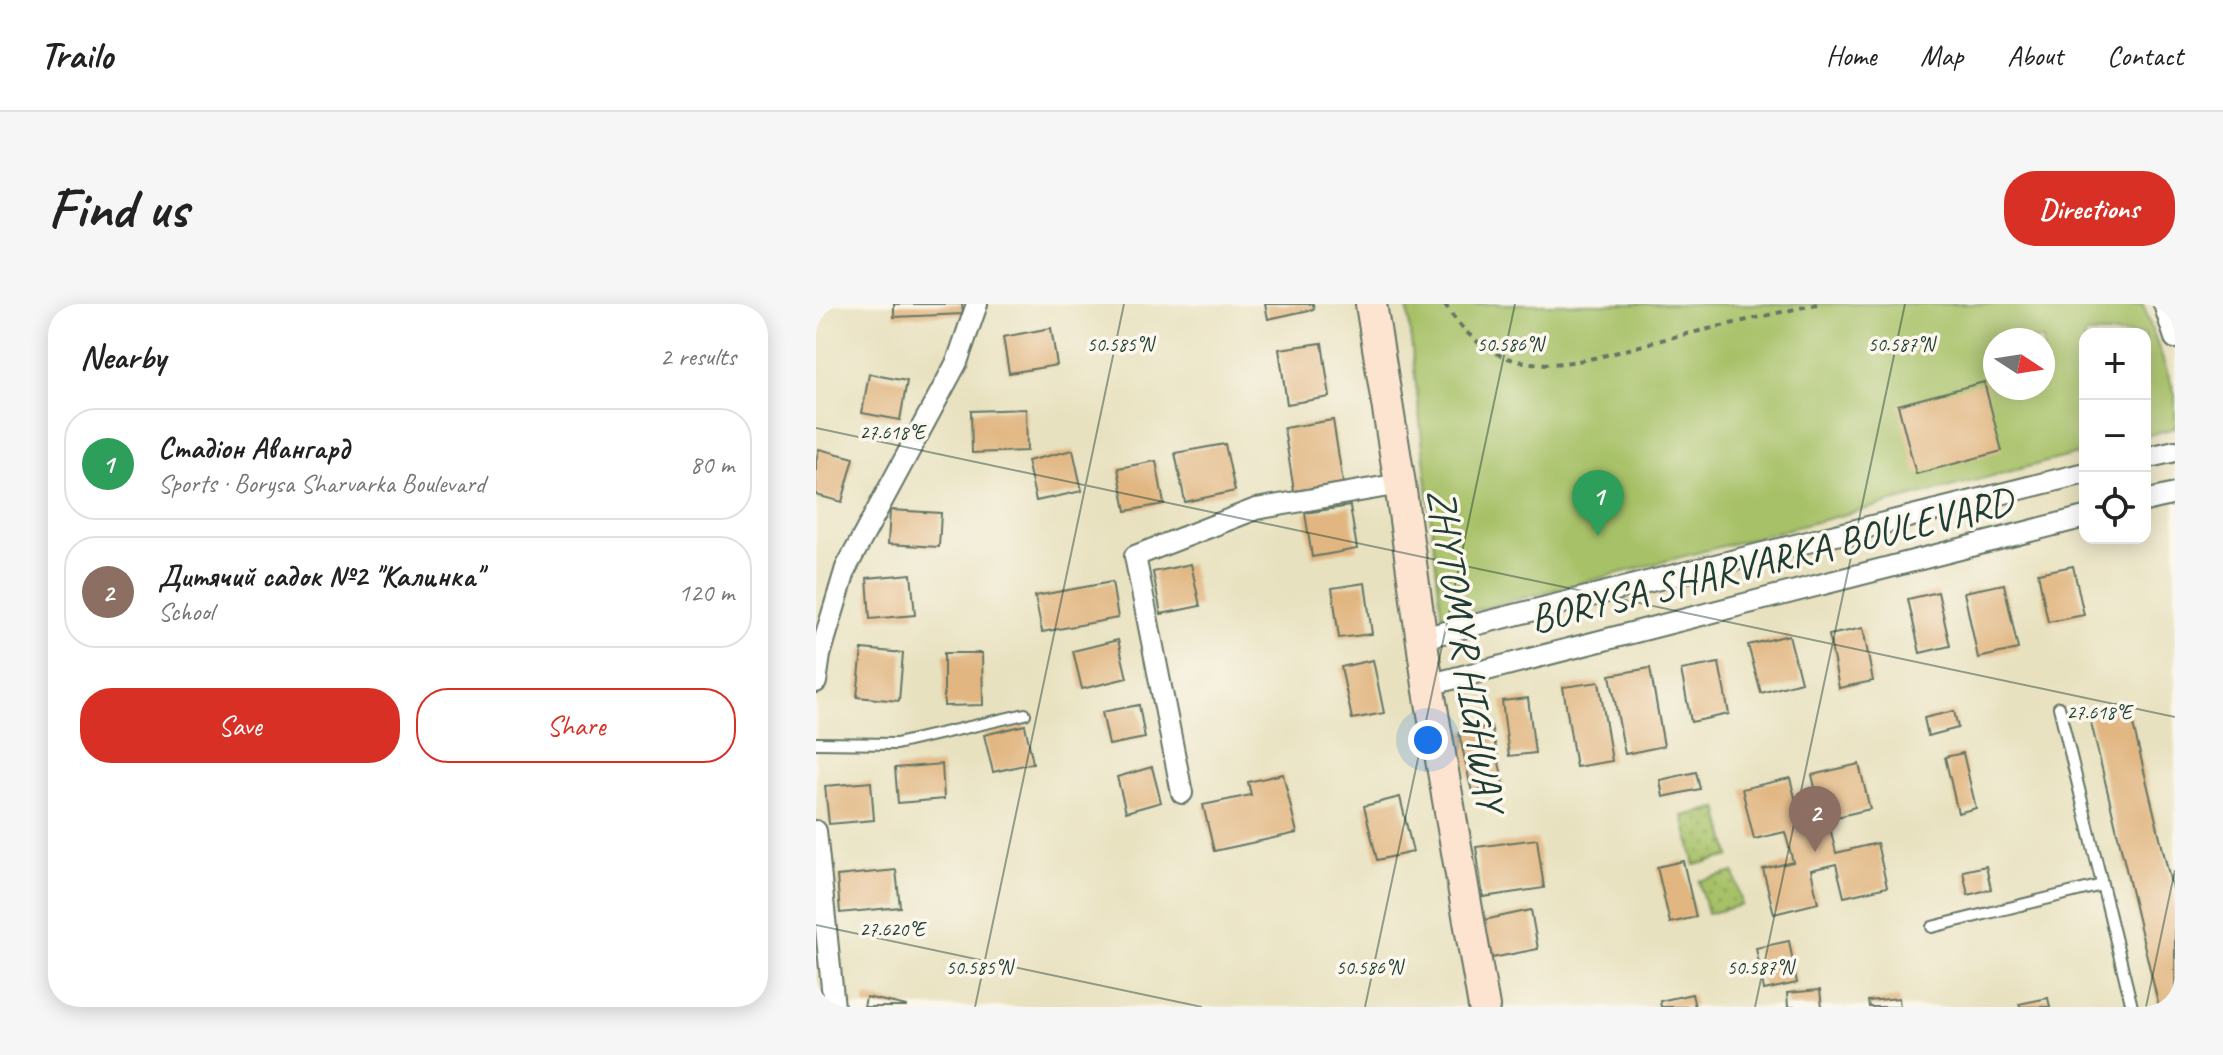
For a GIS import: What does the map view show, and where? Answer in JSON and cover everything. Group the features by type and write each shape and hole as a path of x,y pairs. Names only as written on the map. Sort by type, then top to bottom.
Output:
{"main road":[{"name":"ZHYTOMYR HIGHWAY","path":"1371,304 1428,685 1484,1007"}],"street":[{"path":"816,682 820,655 846,568 957,362 977,304"},
{"path":"2164,304 2175,338"},
{"path":"2151,457 2175,451"},
{"name":"BORYSA SHARVARKA BOULEVARD","path":"1422,638 2079,474"},
{"path":"1182,793 1135,556 1256,509 1400,484"},
{"path":"2151,500 2175,494"},
{"name":"BORYSA SHARVARKA BOULEVARD","path":"1428,685 2079,519"},
{"path":"816,831 834,1007"}],"lane":[{"path":"2059,707 2132,1007"},
{"path":"816,743 896,744 1025,714"},
{"path":"1932,927 2102,885"}],"path":[{"path":"1445,304 1471,336 1496,354 1517,361 1562,364 1817,304"}],"green space":[{"path":"1407,304 2143,304 2175,394 2175,428 2151,434 2151,328 2079,328 2079,454 1442,619"},
{"path":"1718,808 1730,856 1695,865 1683,816"},
{"path":"1734,872 1742,905 1707,914 1699,881"}],"building":[{"path":"894,304 962,304 963,314 894,317"},
{"path":"1265,304 1313,304 1314,309 1268,319"},
{"path":"1051,328 1057,365 1009,373 1003,337"},
{"path":"1322,343 1330,397 1287,404 1279,349"},
{"path":"869,374 907,381 900,420 862,413"},
{"path":"1983,382 1983,400 1989,400 2002,451 1916,474 1898,405"},
{"path":"1026,409 1027,451 972,453 971,411"},
{"path":"1333,420 1343,483 1294,491 1284,428"},
{"path":"1225,444 1235,491 1185,502 1175,453"},
{"path":"819,449 854,458 842,502 816,495"},
{"path":"1073,450 1082,491 1036,501 1027,461"},
{"path":"1156,461 1164,504 1126,511 1118,468"},
{"path":"1350,506 1357,549 1312,557 1305,513"},
{"path":"890,510 941,513 939,547 888,544"},
{"path":"1191,564 1200,606 1161,614 1153,572"},
{"path":"2073,566 2084,615 2048,622 2038,573"},
{"path":"911,574 915,615 870,619 867,578"},
{"path":"1112,582 1118,618 1042,632 1035,596"},
{"path":"1365,583 1372,634 1339,638 1332,588"},
{"path":"2004,584 2018,649 1978,658 1964,592"},
{"path":"1938,592 1950,646 1920,653 1908,599"},
{"path":"1863,628 1873,681 1839,688 1829,635"},
{"path":"1789,635 1801,682 1761,693 1748,645"},
{"path":"1118,640 1127,678 1082,689 1073,651"},
{"path":"862,649 903,653 899,701 857,697"},
{"path":"944,653 982,653 983,705 944,706"},
{"path":"1373,660 1384,713 1352,719 1341,667"},
{"path":"1719,663 1729,714 1691,722 1681,670"},
{"path":"1650,668 1664,746 1625,754 1610,675"},
{"path":"1599,682 1612,761 1576,767 1563,687"},
{"path":"1528,698 1535,753 1509,756 1502,701"},
{"path":"2128,704 2175,900 2175,1007 2159,1007 2089,714"},
{"path":"1139,705 1145,738 1109,745 1102,712"},
{"path":"1954,711 1958,728 1928,736 1924,718"},
{"path":"1025,725 1033,763 993,772 984,735"},
{"path":"1491,726 1504,785 1472,792 1459,733"},
{"path":"1963,753 1976,808 1958,813 1945,757"},
{"path":"942,764 944,799 898,803 895,768"},
{"path":"1859,764 1870,809 1828,819 1836,853 1877,843 1887,887 1844,897 1836,864 1811,870 1818,903 1774,914 1763,869 1793,862 1785,832 1754,839 1742,789 1790,778 1799,813 1820,808 1812,775"},
{"path":"1152,767 1161,802 1126,812 1117,777"},
{"path":"1696,772 1700,789 1663,797 1660,780"},
{"path":"1283,774 1297,833 1214,851 1203,805 1251,795 1248,782"},
{"path":"871,782 874,820 829,824 825,786"},
{"path":"1400,797 1413,852 1377,860 1364,806"},
{"path":"1537,839 1544,888 1483,897 1476,847"},
{"path":"1683,861 1696,917 1670,923 1657,867"},
{"path":"1986,866 1991,889 1968,895 1963,871"},
{"path":"896,870 900,907 840,913 837,876"},
{"path":"1531,910 1538,949 1492,958 1484,920"},
{"path":"1789,941 1797,983 1764,990 1756,948"},
{"path":"1820,990 1822,1007 1788,1007 1787,993"},
{"path":"1692,994 1695,1007 1661,1007 1660,1001"},
{"path":"866,997 907,1006 907,1007 864,1007"},
{"path":"1899,998 1900,1007 1869,1007 1868,1001"},
{"path":"2048,998 2050,1007 2020,1007 2019,1004"}],"place":[{"name":"Стадіон Авангард","path":"1598,536"},
{"name":"Дитячий садок №2 \"Калинка\"","path":"1815,852"}]}
